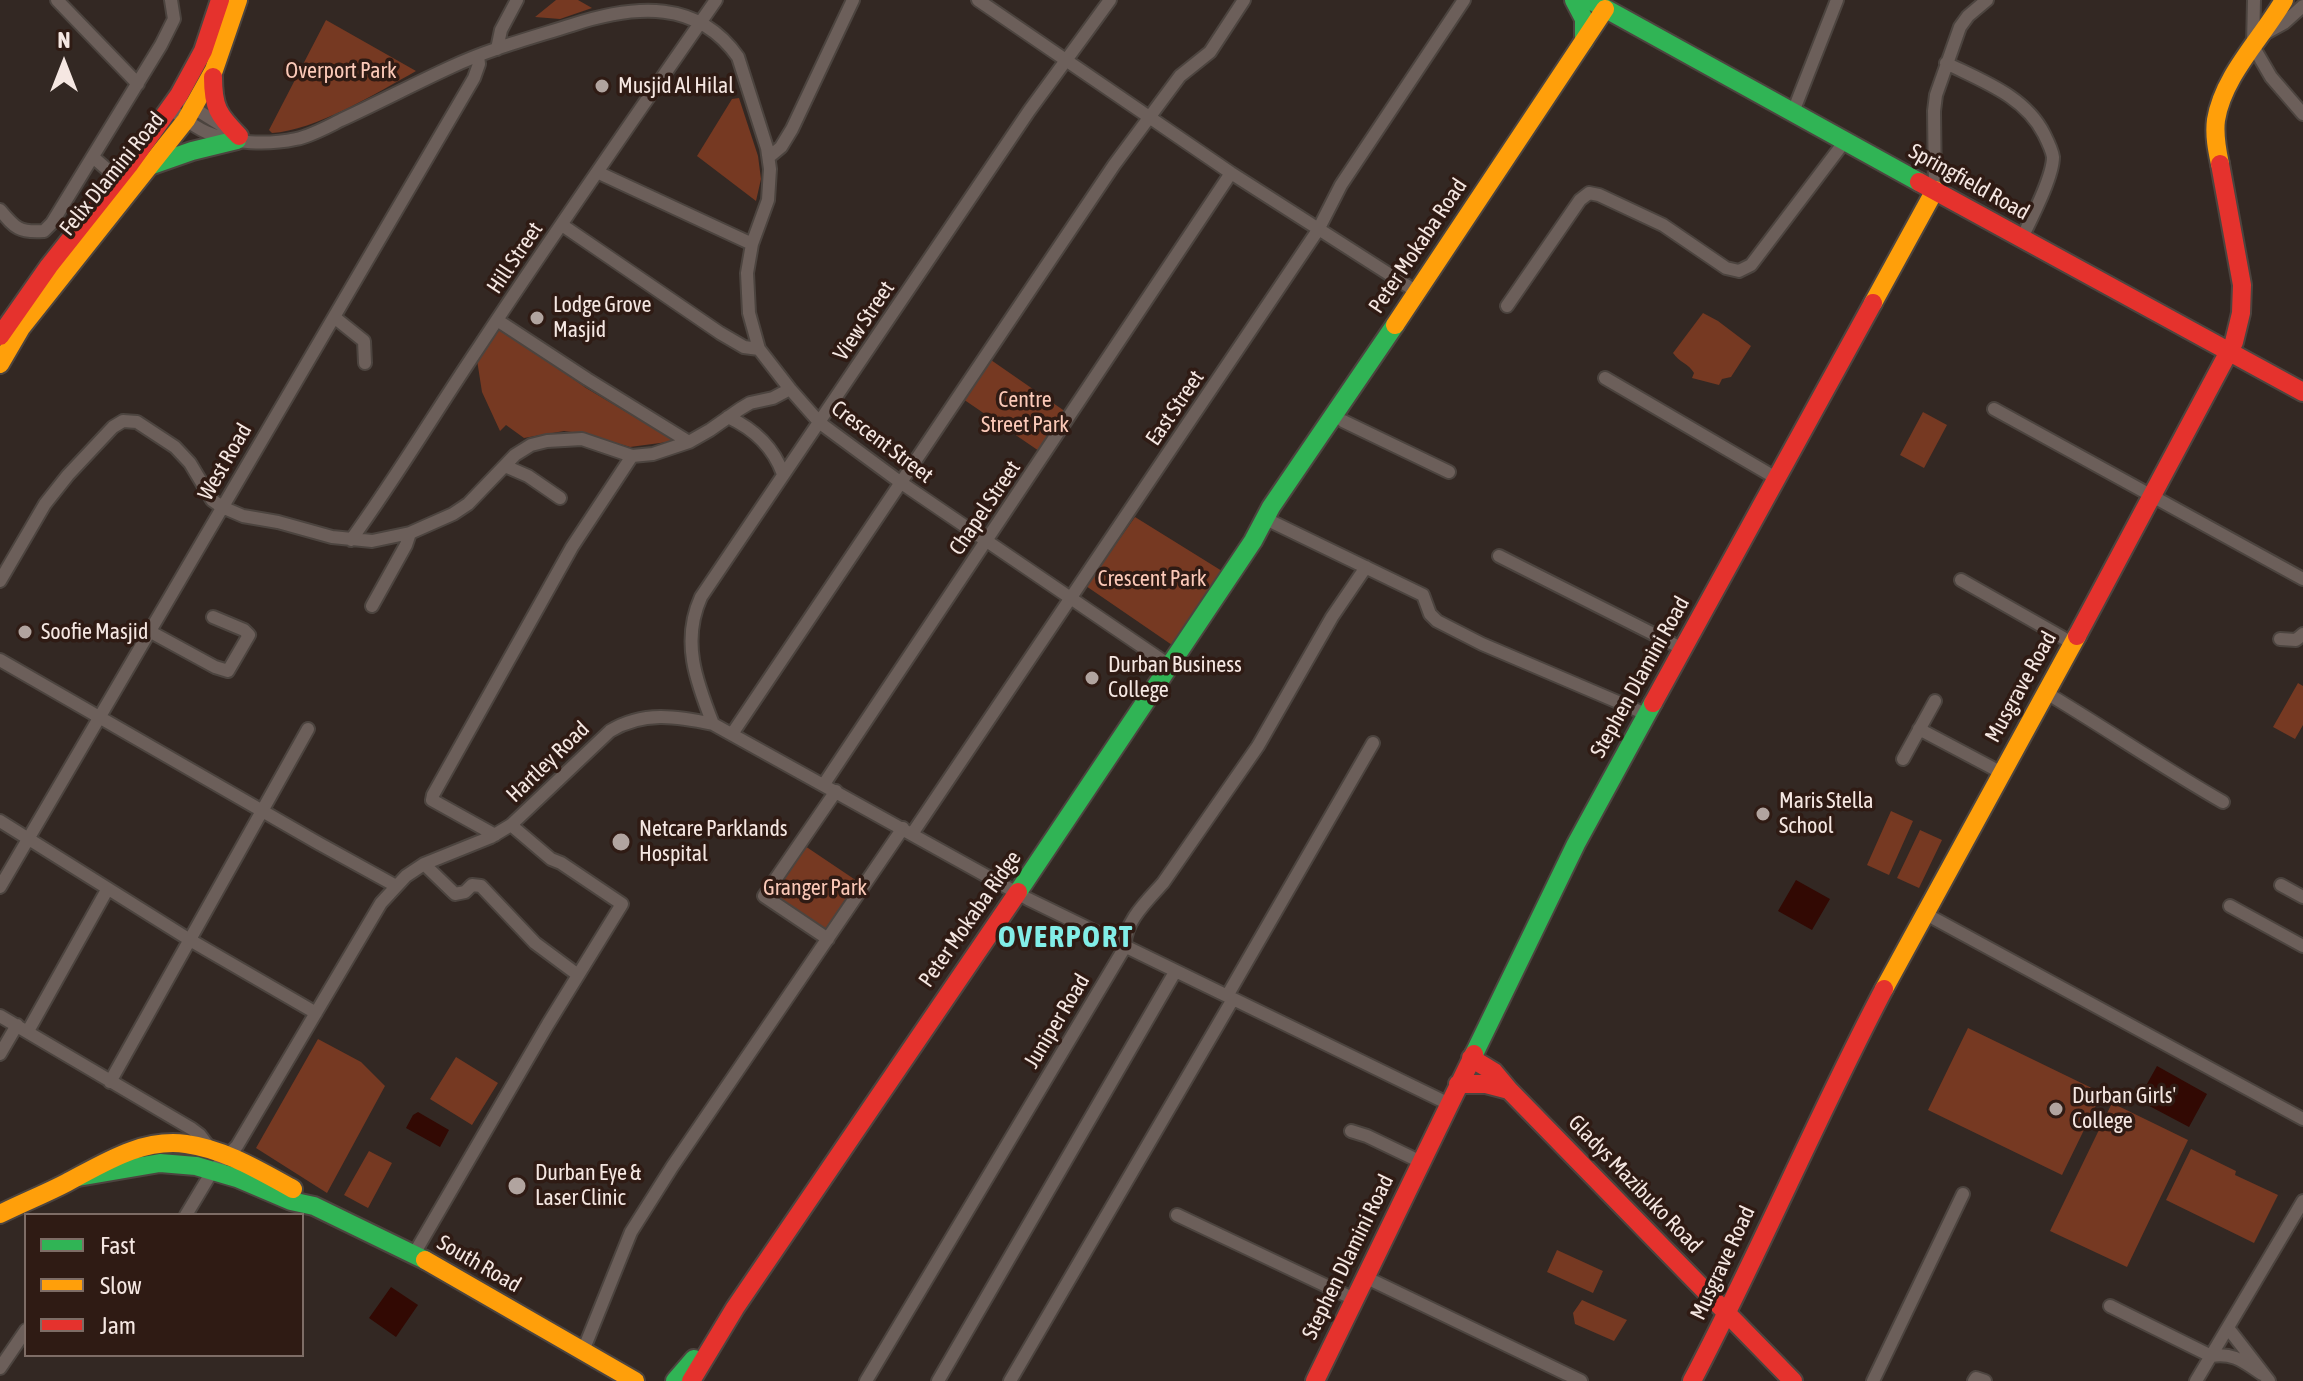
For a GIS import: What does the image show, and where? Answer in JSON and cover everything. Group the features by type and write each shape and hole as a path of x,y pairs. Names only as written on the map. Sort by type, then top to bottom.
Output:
{"street":[{"path":"57,0 138,84"},
{"path":"0,210 20,230 44,231 52,223 172,24 171,0"},
{"name":"Felix Dlamini Road","path":"0,364 21,328 151,165 182,109 220,0"},
{"name":"Felix Dlamini Road","path":"0,336 41,277 118,179 214,70 238,0"},
{"path":"497,49 501,30 517,0"},
{"name":"Hill Street","path":"351,540 716,0"},
{"path":"769,157 781,147 792,129 853,0"},
{"name":"View Street","path":"713,724 691,660 692,624 701,597 1029,111 1110,0"},
{"path":"732,734 1114,165 1180,76 1210,52 1244,0"},
{"name":"East Street","path":"583,1351 631,1232 672,1167 828,939 1071,598 1318,230 1341,185 1464,0"},
{"path":"1574,0 1585,22 1583,43"},
{"path":"1793,112 1837,0"},
{"name":"Stephen Dlamini Road","path":"1315,1381 1576,844 1935,190 1936,95 1960,27 1987,0"},
{"path":"2254,0 2258,40 2271,77 2303,114"},
{"name":"Musgrave Road","path":"1692,1381 1856,1042 2229,352 2239,326 2242,285 2215,133 2217,117 2223,100 2284,0"},
{"path":"984,1 1231,173 1417,292"},
{"name":"Crescent Street","path":"244,139 299,139 454,65 646,4 677,7 703,19 730,42 738,57 769,157 768,200 752,244 747,273 752,331 759,349 820,423 900,482 1169,665"},
{"name":"Peter Mokaba Road","path":"1269,520 1343,421 1417,292 1608,5"},
{"name":"Peter Mokaba Road","path":"1269,520 1379,358 1608,5"},
{"name":"Springfield Road","path":"1608,5 1845,141 2303,392"},
{"path":"2258,40 2303,6"},
{"name":"West Road","path":"0,887 474,78 479,64 478,56"},
{"path":"1946,63 2020,103 2037,120 2047,141 2053,157 2046,183 2022,238"},
{"path":"214,70 216,110 244,139"},
{"path":"182,109 244,139"},
{"path":"151,165 192,151 244,139"},
{"path":"1507,306 1580,200 1589,193 1663,225 1726,268 1745,269 1845,141"},
{"path":"93,157 118,179"},
{"path":"597,172 752,244"},
{"name":"Chapel Street","path":"824,784 1231,173"},
{"path":"562,225 720,333 744,347 759,349"},
{"path":"334,317 364,341 365,363"},
{"path":"497,320 689,442"},
{"path":"2199,337 2221,336 2239,326"},
{"path":"1605,378 1776,478"},
{"path":"0,581 45,504 113,427 123,421 137,422 175,447 190,463 212,500 222,507 243,516 351,540 372,541 410,533 453,514 468,504 522,449 531,445 582,439 632,456 667,451 689,442 750,403 773,398 790,389"},
{"path":"1994,409 2303,579"},
{"path":"728,417 749,428 765,442 783,474"},
{"path":"1343,421 1449,472"},
{"path":"495,835 432,800 433,795 572,547 632,456"},
{"path":"505,466 528,476 560,498"},
{"path":"1269,520 1423,595 1430,614 1437,621 1482,644 1646,714"},
{"name":"Peter Mokaba Ridge","path":"678,1380 725,1323 1269,520"},
{"path":"372,606 410,533"},
{"path":"1499,556 1683,649"},
{"name":"Juniper Road","path":"866,1381 1125,947 1124,937 1128,928 1258,746 1332,617 1366,567"},
{"path":"1961,580 2072,643"},
{"path":"149,631 228,671 249,635 213,617"},
{"path":"2280,639 2296,640 2303,634"},
{"path":"0,660 396,886"},
{"path":"2045,692 2223,802"},
{"path":"1903,759 1935,701"},
{"name":"Hartley Road","path":"187,1213 217,1159 237,1146 381,903 396,886 424,864 495,835 511,825 610,731 625,722 648,717 673,716 713,724 1017,892 1449,1104"},
{"path":"110,1082 308,729"},
{"path":"1919,729 2002,773"},
{"path":"1010,1381 1373,743"},
{"path":"828,939 764,896 836,791"},
{"path":"0,821 107,890 316,1013"},
{"path":"414,1254 622,904 551,859 511,825"},
{"path":"424,864 455,894 465,892 472,885 481,886 535,943 578,975"},
{"path":"2281,885 2303,897"},
{"path":"0,1054 22,1028 107,890"},
{"path":"2230,906 2303,946"},
{"path":"1924,913 2303,1119"},
{"path":"938,1381 1175,972"},
{"name":"South Road","path":"0,1016 192,1129 217,1159 296,1191 314,1206 414,1254 583,1351 619,1376 635,1381"},
{"name":"Gladys Mazibuko Road","path":"1471,1058 1490,1068 1793,1381"},
{"path":"1458,1084 1486,1084 1509,1090"},
{"path":"1351,1131 1421,1162"},
{"path":"1,1213 78,1177 160,1163 217,1159"},
{"path":"1873,1381 1963,1194"},
{"path":"2196,1381 2303,1201"},
{"path":"1177,1215 1354,1299"},
{"path":"1365,1277 1581,1381"},
{"path":"2110,1306 2211,1356 2228,1354 2238,1358 2266,1377"},
{"path":"2228,1328 2266,1377"},
{"path":"0,1368 24,1333"},
{"path":"1974,1381 1976,1378 1985,1381"}],"green space":[{"path":"556,0 578,0 592,8 560,19 535,17"},
{"name":"Overport Park","path":"326,20 416,71 326,118 289,131 272,133 269,130"},
{"path":"739,98 758,156 761,179 756,201 697,156 732,99"},
{"path":"1703,313 1751,346 1731,377 1722,379 1719,385 1692,378 1692,370 1673,353"},
{"path":"500,327 586,388 675,441 630,447 564,431 524,438 506,425 500,431 482,392 477,360"},
{"name":"Centre Street Park","path":"991,360 1066,412 1039,451 963,399"},
{"path":"1923,412 1947,425 1924,468 1900,455"},
{"name":"Crescent Park","path":"1135,517 1222,571 1172,645 1086,586"},
{"path":"2298,683 2303,686 2303,725 2295,739 2273,727"},
{"path":"1891,811 1913,821 1889,875 1867,865"},
{"path":"1920,830 1942,840 1919,888 1897,878"},
{"name":"Granger Park","path":"805,846 857,881 826,930 773,894"},
{"path":"1968,1028 2102,1093 2062,1175 1928,1110"},
{"path":"318,1039 361,1062 385,1086 327,1193 256,1148"},
{"path":"456,1057 498,1083 472,1125 430,1099"},
{"path":"2112,1103 2188,1140 2127,1267 2050,1231"},
{"path":"2191,1149 2236,1171 2235,1175 2278,1195 2254,1243 2166,1200"},
{"path":"369,1151 392,1163 368,1208 344,1195"},
{"path":"1557,1250 1603,1271 1593,1293 1547,1272"},
{"path":"1582,1300 1627,1320 1614,1341 1575,1324 1573,1313"}],"shaded area":[{"path":"1796,880 1830,899 1812,930 1778,911"},
{"path":"2157,1066 2207,1094 2189,1127 2138,1100"},
{"path":"418,1112 449,1130 440,1147 406,1128"},
{"path":"391,1287 418,1305 396,1337 369,1318"}],"traffic: fast":[{"path":"1574,0 1584,19 1584,41"},
{"path":"1590,0 1919,182"},
{"path":"152,165 237,140"},
{"path":"1018,892 1253,541 1271,507 1395,325"},
{"path":"1474,1054 1576,844 1653,703"},
{"path":"78,1177 160,1163 196,1166 237,1178 291,1201 314,1206 425,1260"},
{"path":"675,1381 694,1359"}],"traffic: slow":[{"path":"0,364 21,328 186,120 214,70 238,0"},
{"path":"2220,164 2215,131 2226,88 2284,0"},
{"path":"1395,325 1605,9"},
{"path":"1873,303 1935,190"},
{"path":"1884,989 2077,636"},
{"path":"0,1214 109,1160 139,1148 170,1143 200,1147 228,1156 293,1189"},
{"path":"425,1260 635,1381"}],"traffic: jam":[{"path":"0,336 49,266 129,165 179,95 203,51 220,0"},
{"path":"213,77 218,110 239,136"},
{"path":"2077,636 2234,342 2241,313 2242,285 2220,164"},
{"path":"1919,182 2303,392"},
{"path":"1653,703 1873,303"},
{"path":"691,1381 735,1308 1018,892"},
{"path":"1692,1381 1884,989"},
{"path":"1315,1381 1474,1054"},
{"path":"1471,1058 1494,1072 1793,1381"},
{"path":"1458,1084 1486,1084 1509,1090"}],"place":[{"name":"Musjid Al Hilal","path":"602,86"},
{"name":"Lodge Grove Masjid","path":"537,318"},
{"name":"Soofie Masjid","path":"25,632"},
{"name":"Durban Business College","path":"1092,678"},
{"name":"Maris Stella School","path":"1763,814"},
{"name":"Netcare Parklands Hospital","path":"621,842"},
{"name":"Durban Girls' College","path":"2056,1109"},
{"name":"Durban Eye & Laser Clinic","path":"517,1186"}],"district":[{"name":"OVERPORT","path":"1066,938"}]}
